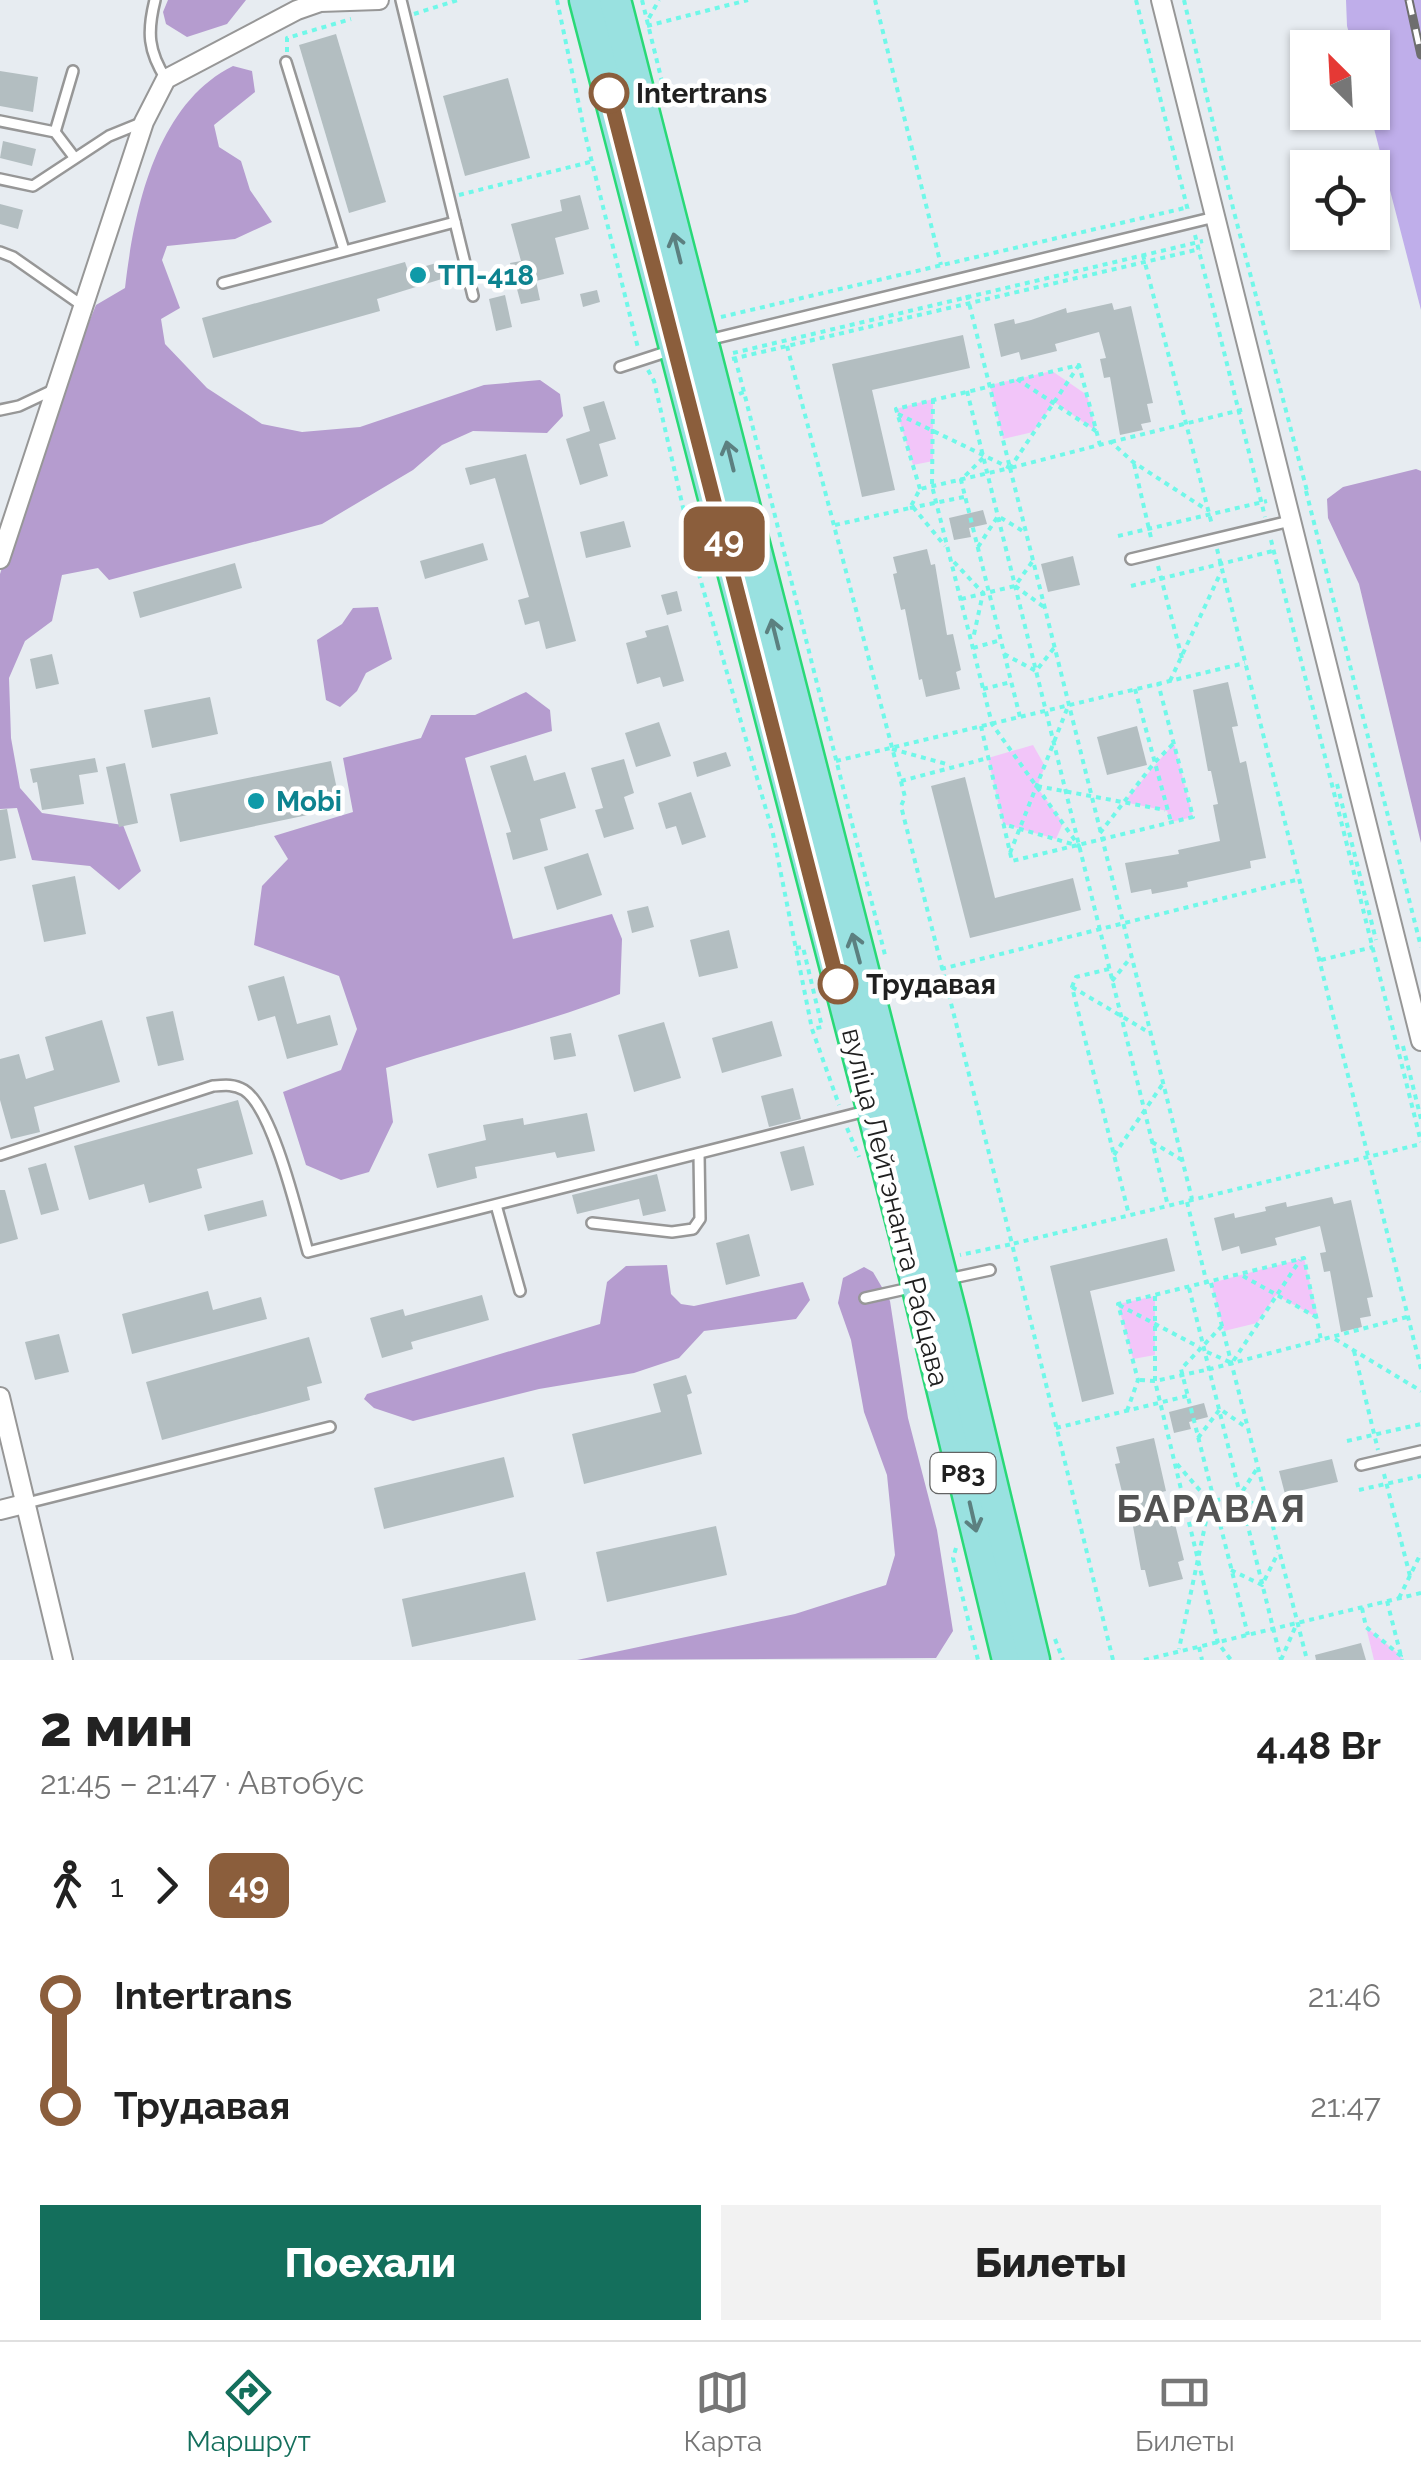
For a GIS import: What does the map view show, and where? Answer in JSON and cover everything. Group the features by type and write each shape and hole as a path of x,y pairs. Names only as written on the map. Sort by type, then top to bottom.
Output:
{"highway":[{"name":"вуліца Лейтэнанта Рабцава","path":"585,0 698,336 857,1114 939,1274 1008,1660"},
{"name":"вуліца Лейтэнанта Рабцава","path":"615,0 1034,1660"}],"street":[{"path":"0,559 144,122 166,79 317,1 379,0"},
{"path":"1161,0 1421,1041"},
{"path":"0,1397 64,1660"},
{"path":"0,1510 24,1504"}],"lane":[{"path":"155,0 148,40 166,79"},
{"path":"401,0 474,296"},
{"path":"286,62 344,250"},
{"path":"55,132 73,71"},
{"path":"0,121 55,132 74,157"},
{"path":"0,179 33,186 109,136 144,122"},
{"path":"620,367 698,336 963,279 1214,218"},
{"path":"223,283 456,222"},
{"path":"0,252 83,306"},
{"path":"0,410 56,389"},
{"path":"1131,559 1290,521"},
{"path":"0,1155 213,1086 231,1084 258,1103 265,1118 308,1252 857,1114"},
{"path":"592,1222 672,1232 694,1229 700,1219 699,1154"},
{"path":"496,1205 520,1292"},
{"path":"864,1298 939,1274 990,1270"},
{"path":"24,1504 330,1427"},
{"path":"1361,1465 1421,1451"}],"path":[{"path":"405,17 458,0"},
{"path":"557,0 592,162 642,359 654,381 696,564 772,834 812,1029 857,1114 864,1170"},
{"path":"658,0 643,27 748,0"},
{"path":"875,0 942,265"},
{"path":"939,1274 1012,1244 1421,1143 1375,946 1267,527 1242,410 1136,0"},
{"path":"1184,0 1421,947"},
{"path":"286,62 287,38 352,19"},
{"path":"449,198 592,162"},
{"path":"698,336 942,265 1190,206"},
{"path":"730,359 1200,245"},
{"path":"1144,258 1302,879 1421,1369"},
{"path":"963,279 1163,1083 1209,1284 1307,1660"},
{"path":"734,352 969,300"},
{"path":"787,346 905,796 901,806 1113,1660"},
{"path":"1010,468 1078,365"},
{"path":"911,508 920,489 896,409 1078,365"},
{"path":"1078,365 1100,445"},
{"path":"1016,379 1096,431"},
{"path":"967,391 1168,1206"},
{"path":"934,399 932,486 992,724 1079,846"},
{"path":"920,489 1242,410"},
{"path":"898,414 1010,468"},
{"path":"1110,442 1208,512"},
{"path":"961,480 984,458"},
{"path":"961,480 986,593 1020,717"},
{"path":"1296,494 1307,491"},
{"path":"836,525 965,497"},
{"path":"1118,536 1264,501"},
{"path":"911,508 948,550"},
{"path":"998,516 1026,534"},
{"path":"978,547 998,516"},
{"path":"1131,586 1274,552"},
{"path":"950,558 986,593"},
{"path":"961,599 1015,586 1033,560"},
{"path":"1170,680 1221,567"},
{"path":"1015,586 1044,607"},
{"path":"972,646 986,593"},
{"path":"972,646 1000,640"},
{"path":"1036,671 1054,648"},
{"path":"1004,654 1036,671"},
{"path":"832,762 1245,662"},
{"path":"984,689 1011,682"},
{"path":"981,726 1012,861 1079,846 1193,817 1158,684"},
{"path":"1135,689 1172,822"},
{"path":"1010,853 1069,705"},
{"path":"1100,832 1154,762 1174,744"},
{"path":"890,748 955,766"},
{"path":"900,781 988,758"},
{"path":"1037,786 1167,811"},
{"path":"1003,824 1079,846"},
{"path":"941,969 1302,879"},
{"path":"1321,960 1375,946"},
{"path":"796,948 803,947 822,1027 812,1029"},
{"path":"1112,981 1131,956"},
{"path":"1109,969 1076,977 1072,987 1128,1215"},
{"path":"1072,987 1150,1033"},
{"path":"1114,1155 1163,1083"},
{"path":"1152,1142 1182,1161"},
{"path":"1118,1304 1304,1258 1322,1340"},
{"path":"1232,1363 1300,1260"},
{"path":"1242,1276 1318,1318"},
{"path":"1189,1288 1281,1660"},
{"path":"1155,1296 1156,1381 1160,1402 1218,1643 1231,1660"},
{"path":"1118,1304 1138,1380 1127,1410"},
{"path":"1118,1304 1155,1327 1232,1363"},
{"path":"1138,1380 1182,1376 1408,1317"},
{"path":"1222,1326 1181,1370 1248,1634"},
{"path":"1332,1338 1421,1391"},
{"path":"1056,1428 1187,1396"},
{"path":"1220,1409 1248,1428"},
{"path":"1198,1438 1220,1409"},
{"path":"1347,1441 1421,1424"},
{"path":"1174,1460 1212,1502"},
{"path":"1186,1508 1240,1495 1258,1467"},
{"path":"1359,1490 1421,1476"},
{"path":"1240,1495 1271,1516"},
{"path":"1178,1652 1212,1502"},
{"path":"959,1544 981,1660"},
{"path":"1262,1585 1280,1551"},
{"path":"1399,1598 1421,1553"},
{"path":"1231,1570 1262,1585"},
{"path":"1144,1660 1421,1593"},
{"path":"1388,1601 1400,1659"},
{"path":"1361,1607 1366,1627 1400,1659"},
{"path":"1281,1660 1298,1622"},
{"path":"1199,1647 1202,1660"}],"shaded area":[{"path":"168,0 246,0 227,24 187,37 166,24 163,12"},
{"path":"1346,0 1421,0 1421,310 1390,190 1390,150 1380,150 1374,130 1390,130 1390,30 1348,30"},
{"path":"233,66 252,71 255,92 214,125 219,147 241,161 250,190 272,222 235,239 167,246 162,260 180,308 161,319 165,344 207,388 262,424 302,432 360,427 484,385 540,380 560,394 563,416 547,433 473,431 442,445 413,470 322,524 109,580 98,568 62,575 52,621 25,641 9,678 11,738 20,788 42,813 123,825 141,871 119,890 90,866 32,860 17,808 0,809 0,574 56,403 96,305 125,288 143,194 167,132 207,83"},
{"path":"1052,371 1087,395 1096,431 1054,402 1033,432 1003,439 990,385"},
{"path":"933,399 933,461 913,465 896,409"},
{"path":"1421,471 1421,843 1359,584 1328,518 1327,499 1343,487"},
{"path":"378,607 392,659 366,673 357,691 340,707 326,700 317,640 342,624 353,608"},
{"path":"526,692 550,710 552,731 465,758 513,939 612,914 622,939 620,994 386,1068 393,1122 369,1172 341,1180 306,1165 283,1092 341,1070 357,1029 339,976 254,945 262,886 288,859 274,836 353,812 343,758 421,738 431,715 475,715"},
{"path":"1174,743 1193,817 1171,822 1167,811 1124,802"},
{"path":"1033,745 1045,766 1037,787 1063,823 1056,839 1003,824 988,758"},
{"path":"1304,1258 1318,1318 1276,1295 1257,1323 1224,1331 1211,1283"},
{"path":"667,1265 671,1294 681,1304 694,1306 803,1282 810,1300 796,1319 704,1331 679,1358 634,1373 539,1389 413,1421 374,1408 364,1399 367,1394 600,1324 607,1282 626,1266"},
{"path":"864,1267 873,1272 890,1301 908,1418 937,1530 953,1631 936,1658 577,1660 795,1614 886,1585 895,1555 887,1475 864,1412 851,1340 838,1303 843,1278"},
{"path":"1155,1296 1155,1355 1133,1359 1118,1304"},
{"path":"1366,1627 1401,1656 1402,1660 1374,1660"}],"building":[{"path":"336,34 386,202 349,213 299,45"},
{"path":"0,71 38,77 33,112 0,106"},
{"path":"508,78 530,158 465,176 443,96"},
{"path":"3,141 36,149 32,166 0,158"},
{"path":"580,195 589,229 555,238 564,274 536,281 540,300 521,304 510,263 521,261 511,224 562,211 560,200"},
{"path":"0,204 23,210 18,229 0,224"},
{"path":"405,262 408,271 440,262 445,278 377,299 380,311 213,358 202,318"},
{"path":"597,290 600,302 583,307 580,294"},
{"path":"505,295 512,327 496,331 489,299"},
{"path":"1112,303 1114,310 1131,306 1153,403 1147,404 1151,422 1141,424 1143,430 1120,435 1110,377 1104,378 1100,359 1106,358 1099,332 1055,344 1057,351 1021,360 1019,352 1001,357 994,324 1014,319 1015,324 1066,308 1067,313"},
{"path":"963,335 970,368 872,390 895,490 862,497 832,364"},
{"path":"604,401 616,439 599,444 608,476 580,485 566,439 590,431 583,407"},
{"path":"526,454 576,641 546,649 539,621 525,625 518,600 529,597 495,478 470,485 465,468"},
{"path":"983,510 987,524 969,528 971,537 954,540 949,518"},
{"path":"624,521 631,547 586,558 580,532"},
{"path":"483,543 488,560 425,579 420,561"},
{"path":"927,549 931,565 935,564 947,635 953,634 961,670 956,672 960,689 926,697 905,609 901,610 893,557"},
{"path":"1073,556 1080,585 1048,592 1041,564"},
{"path":"235,563 242,588 140,618 133,592"},
{"path":"677,591 682,611 667,615 661,595"},
{"path":"668,625 684,681 663,687 660,677 637,684 626,643 647,637 645,631"},
{"path":"52,654 59,684 36,689 30,659"},
{"path":"1228,682 1238,726 1232,727 1240,763 1246,761 1266,858 1250,861 1251,868 1187,882 1188,887 1152,894 1151,889 1131,893 1125,863 1179,854 1178,850 1220,841 1213,805 1218,804 1193,690"},
{"path":"210,697 218,734 152,748 144,710"},
{"path":"659,722 671,756 636,767 625,733"},
{"path":"1137,726 1147,765 1107,775 1097,737"},
{"path":"726,752 731,766 697,777 693,762"},
{"path":"526,755 534,781 565,772 576,808 540,819 548,850 513,860 506,833 511,832 490,766"},
{"path":"95,758 98,772 79,775 84,804 42,810 37,782 33,783 30,769"},
{"path":"624,759 634,793 624,797 634,829 604,838 595,810 603,808 591,768"},
{"name":"Mobi","path":"331,761 341,808 180,842 170,794"},
{"path":"125,763 138,823 119,827 106,767"},
{"path":"965,777 995,898 1073,878 1081,910 970,938 931,786"},
{"path":"691,792 706,837 682,845 676,826 666,829 658,803"},
{"path":"7,809 16,858 0,861 0,810"},
{"path":"588,853 602,895 557,910 544,867"},
{"path":"75,876 86,934 44,942 32,885"},
{"path":"648,906 654,927 632,933 627,911"},
{"path":"729,930 738,968 699,977 690,940"},
{"path":"284,976 297,1024 330,1015 338,1045 287,1059 275,1016 258,1021 248,986"},
{"path":"173,1011 184,1060 158,1066 146,1017"},
{"path":"102,1020 120,1082 34,1107 40,1132 11,1139 0,1100 0,1059 19,1054 26,1079 54,1070 45,1037"},
{"path":"772,1021 782,1056 722,1073 712,1038"},
{"path":"664,1022 681,1078 634,1092 618,1035"},
{"path":"571,1033 576,1056 554,1060 550,1037"},
{"path":"793,1088 801,1119 769,1127 761,1096"},
{"path":"238,1100 253,1154 197,1169 202,1188 149,1203 144,1184 89,1200 74,1146"},
{"path":"587,1113 595,1151 557,1158 555,1152 475,1167 477,1178 437,1188 428,1154 486,1140 483,1125 523,1118 524,1125"},
{"path":"804,1146 814,1185 791,1191 780,1152"},
{"path":"46,1163 59,1210 41,1215 28,1168"},
{"path":"657,1174 666,1211 643,1216 639,1199 577,1214 572,1195"},
{"path":"0,1190 5,1190 18,1239 0,1244"},
{"path":"1332,1197 1334,1204 1351,1200 1373,1297 1367,1298 1371,1316 1360,1318 1362,1327 1341,1332 1330,1271 1324,1272 1320,1253 1326,1252 1320,1226 1275,1238 1277,1245 1241,1254 1239,1246 1222,1251 1214,1218 1234,1213 1235,1218 1286,1202 1287,1207"},
{"path":"263,1200 267,1216 208,1231 204,1215"},
{"path":"749,1234 760,1276 726,1285 716,1243"},
{"path":"1167,1238 1175,1271 1090,1291 1114,1394 1082,1402 1050,1266"},
{"path":"208,1291 213,1310 261,1297 267,1319 132,1354 122,1314"},
{"path":"482,1295 489,1320 411,1342 413,1349 382,1358 370,1318 403,1309 405,1316"},
{"path":"59,1334 69,1372 35,1380 25,1342"},
{"path":"309,1337 322,1383 307,1387 310,1400 162,1440 146,1382"},
{"path":"686,1375 702,1454 584,1484 572,1434 661,1412 653,1384"},
{"path":"1204,1403 1208,1417 1189,1422 1191,1429 1174,1433 1169,1412"},
{"path":"1154,1438 1170,1525 1175,1524 1184,1560 1178,1562 1183,1579 1149,1587 1145,1570 1141,1570 1128,1499 1124,1500 1115,1464 1120,1463 1116,1447"},
{"path":"504,1457 514,1497 384,1529 374,1488"},
{"path":"1332,1459 1338,1482 1285,1494 1279,1471"},
{"path":"716,1526 727,1575 607,1602 596,1552"},
{"path":"525,1572 536,1620 412,1647 402,1599"},
{"path":"1361,1643 1366,1660 1316,1660 1315,1655"}],"railway":[{"path":"1409,0 1421,55"}],"bus line":[{"name":"49","path":"609,93 838,984"}],"place":[{"name":"Intertrans","path":"609,93"},
{"name":"ТП-418","path":"418,275"},
{"name":"Mobi","path":"256,801"},
{"name":"Трудавая","path":"838,984"}],"district":[{"name":"БАРАВАЯ","path":"1212,1509"}]}
